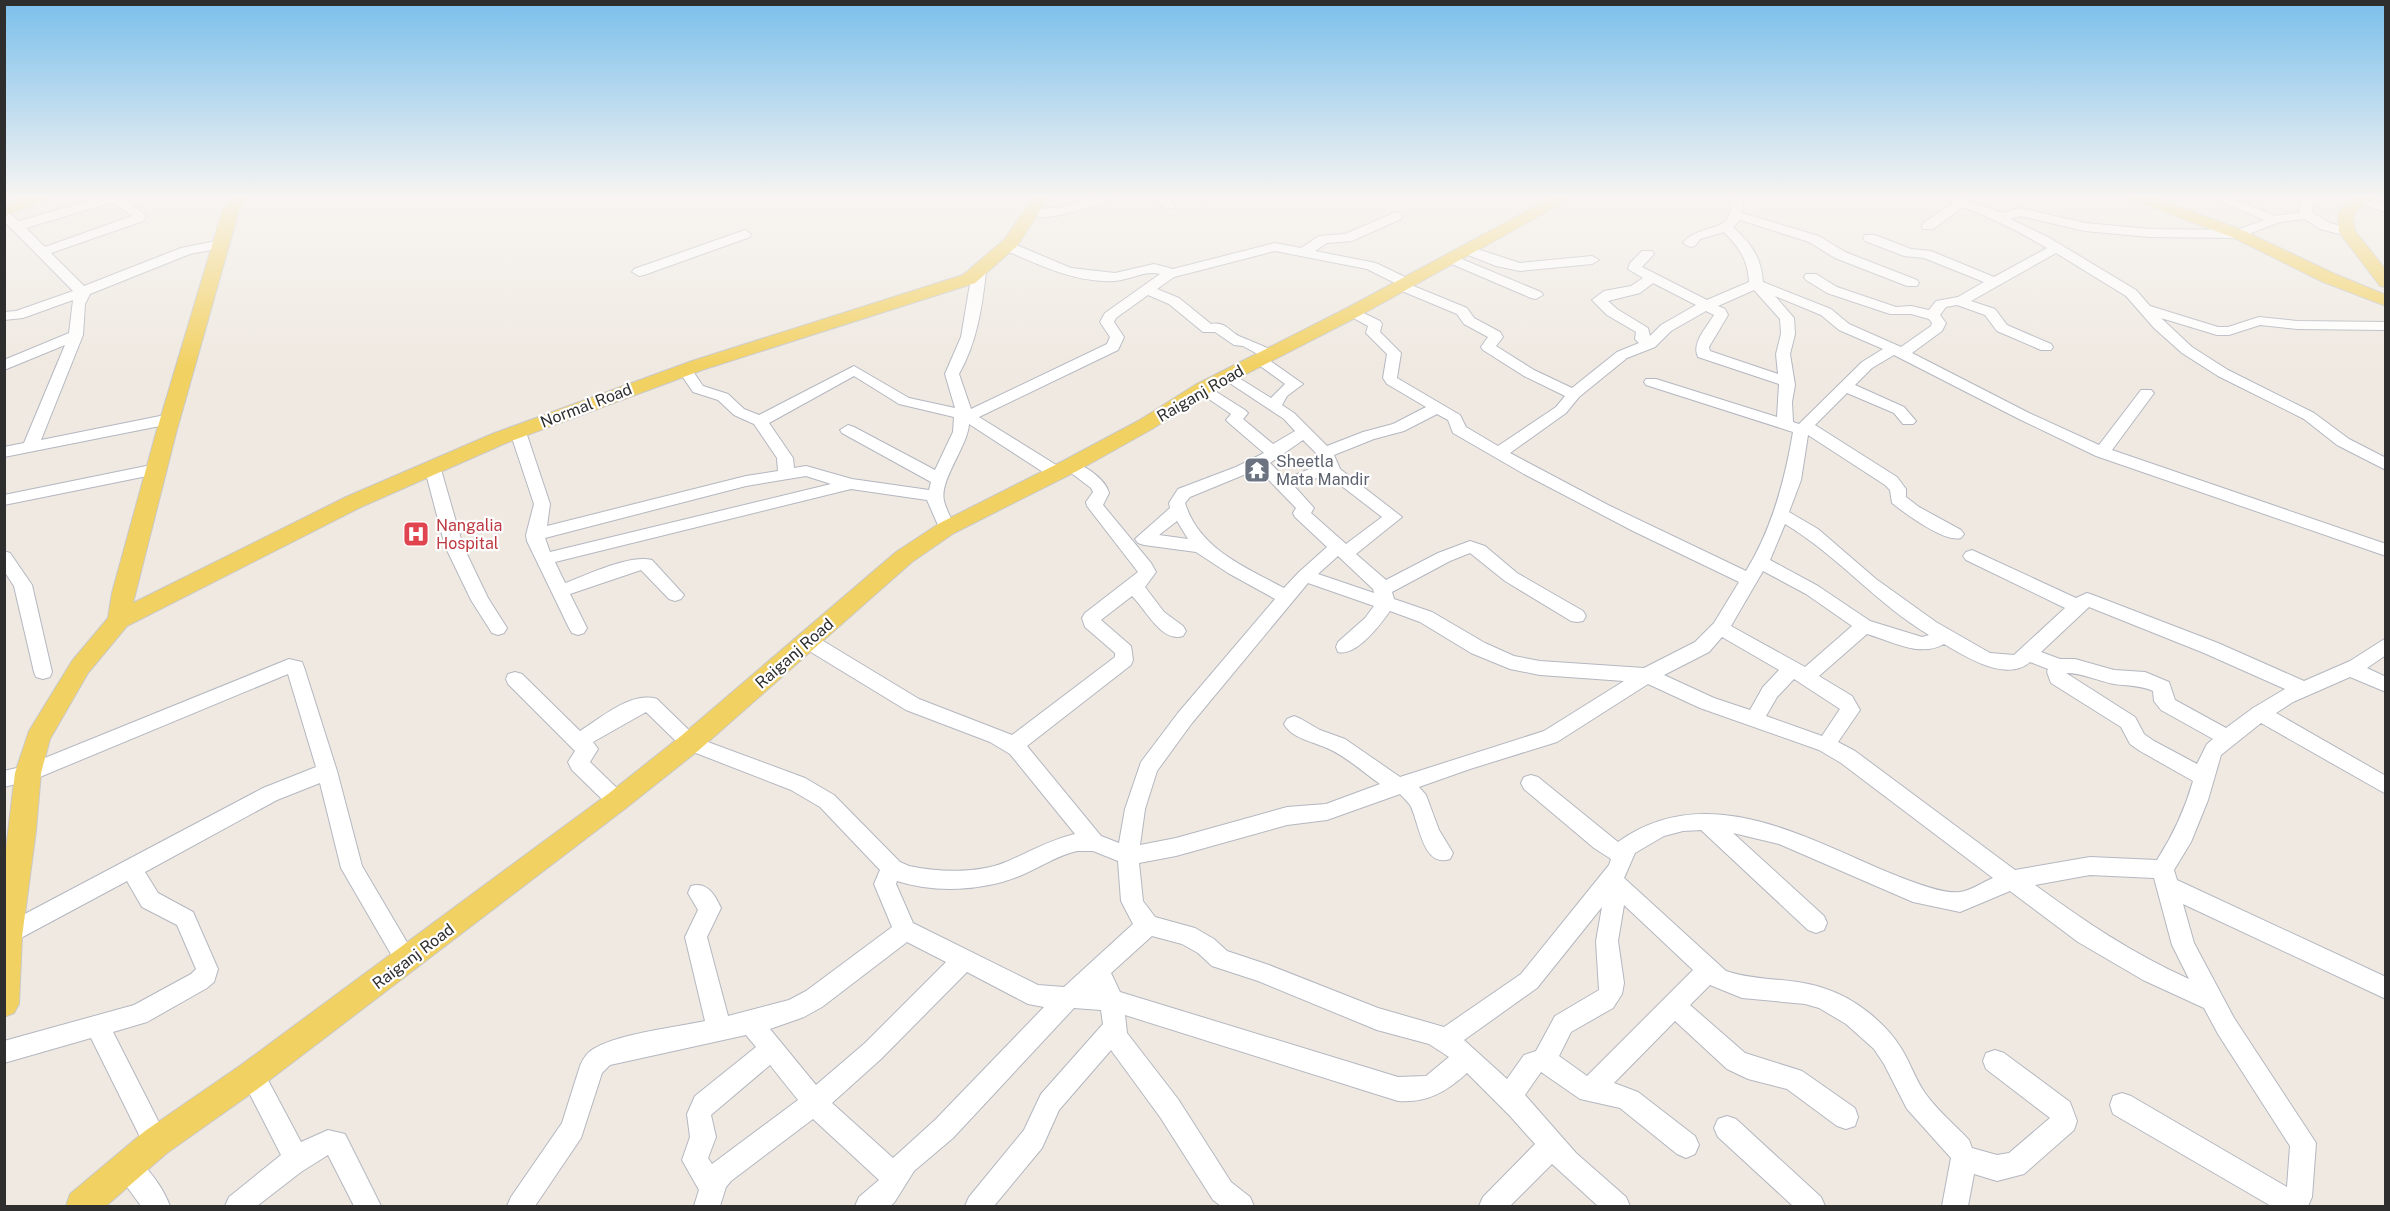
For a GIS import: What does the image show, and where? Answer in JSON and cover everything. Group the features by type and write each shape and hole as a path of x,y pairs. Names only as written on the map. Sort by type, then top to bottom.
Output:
{"main road":[{"path":"4,1004 6,937 23,830 28,773 38,738 80,668 119,620 123,593 156,469 219,253"},
{"name":"Normal Road","path":"119,620 315,521 432,466 616,393 969,279 991,264 1001,253"},
{"name":"Raiganj Road","path":"82,1206 156,1142 252,1075 407,961 617,801 690,743 903,557 947,528 1145,425 1202,389 1465,253"},
{"path":"2276,253 2329,278 2385,301"},
{"path":"2363,253 2385,282"}],"street":[{"path":"43,253 80,290 85,291"},
{"path":"4,316 18,315 182,253"},
{"path":"639,272 693,253"},
{"path":"1022,253 1061,270 1075,273 1123,276 1154,268 1169,274"},
{"path":"964,416 1113,347 1117,337 1108,325 1107,319 1169,274 1253,253"},
{"path":"1306,253 1371,266 1462,311 1469,321 1495,335 1496,337 1488,347 1496,354 1533,378 1574,394"},
{"path":"578,742 645,703 650,704 690,743 798,784 827,801 892,867 905,874 972,879 1011,870 1057,847 1077,842 1094,842 1128,856 1176,848 1287,816 1327,812 1466,762 1550,737 1647,675 1702,647 1720,628 1761,562 1793,480 1797,427 1786,381 1783,354 1788,334 1787,318 1756,284 1755,270 1748,253"},
{"path":"1836,253 1912,283"},
{"path":"1909,253 1926,254 1995,282"},
{"path":"1934,316 1934,312 1941,304 1959,301 2048,253"},
{"path":"2064,253 2131,293 2187,350 2223,373 2309,416 2343,442 2385,465"},
{"path":"1647,254 1635,266 1639,272 1718,310 1721,315 1702,347 1703,354 1786,381"},
{"path":"1460,255 1520,267 1592,260"},
{"path":"1460,255 1536,295"},
{"path":"947,528 935,499 961,432 963,408 952,374 964,354 975,309 979,272"},
{"path":"1797,427 1867,365 1898,351 1937,328 1939,323 1934,316 1911,310 1896,311 1861,297 1832,290 1811,276"},
{"path":"1650,344 1642,339 1643,331 1612,312 1599,300 1609,294 1632,291 1652,278"},
{"path":"1499,453 1561,410 1574,394 1622,355 1650,344 1666,328 1689,313 1756,284 1826,312 1844,327 1898,351 2024,416 2102,452 2385,550"},
{"path":"1147,290 1174,301 1208,329 1218,327 1239,342 1246,342 1295,384 1268,403 1240,413 1234,420 1275,454"},
{"path":"30,447 76,335 78,304 85,291"},
{"path":"1959,301 1990,312 2002,328 2046,347"},
{"path":"2145,309 2223,332 2259,321 2297,325 2385,326"},
{"path":"1353,312 1375,324 1373,333 1394,354 1390,378 1392,381 1455,418 1459,430 1553,485 1750,580"},
{"path":"4,366 76,335"},
{"path":"685,370 698,389 723,396 740,412 760,421 785,458 786,474"},
{"path":"760,421 854,370 904,401 964,416 1062,469 1100,485 1101,493 1094,502 1095,506 1137,543 1147,572 1143,579 1091,618 1091,622 1124,651 1124,660 1022,737 1016,743 1017,748"},
{"path":"1226,376 1288,417 1327,459 1333,471 1394,517 1305,576 1185,717 1148,768 1136,809 1128,856 1132,901 1138,915 1148,926 1186,935 1206,946 1220,959 1233,965 1261,972 1377,1019 1434,1034 1445,1040 1468,1057 1509,1097 1567,1162 1617,1206"},
{"path":"1651,382 1797,427 1891,481 1898,489 1898,499 1905,507 1955,534"},
{"path":"1844,386 1899,410 1908,421"},
{"path":"1202,389 1240,413"},
{"path":"2102,452 2146,393"},
{"path":"1284,485 1300,480 1327,459 1369,435 1398,428 1437,408"},
{"path":"4,452 170,419"},
{"path":"848,430 938,488"},
{"path":"518,432 542,504 535,535 578,628"},
{"path":"1286,597 1234,569 1201,547 1177,503 1184,493 1260,462 1303,433"},
{"path":"1260,462 1306,508 1300,513 1381,586 1384,596"},
{"path":"432,466 454,546 480,600 498,628"},
{"path":"4,500 156,469"},
{"path":"535,535 746,480 806,471 851,484 938,488"},
{"path":"545,559 851,484"},
{"path":"1137,543 1179,510"},
{"path":"1780,514 1812,533 1870,583 1944,635 1986,660 2018,662 2087,599 2211,648 2303,689"},
{"path":"1137,543 1201,547"},
{"path":"1345,647 1371,623 1384,596 1444,557 1470,547 1479,550 1511,577 1578,616"},
{"path":"1972,556 2077,606"},
{"path":"4,557 22,585 43,672"},
{"path":"1761,562 1812,590 1864,626 1922,644 1929,644 1944,635"},
{"path":"560,591 638,564 646,564 675,595"},
{"path":"1305,576 1384,596 1479,648 1510,662 1540,668 1647,675 1707,703 1826,745 1848,756 2086,935 2151,973 2213,1002"},
{"path":"1133,586 1147,600 1158,617 1177,631"},
{"path":"1754,720 1770,692 1864,626"},
{"path":"1720,628 1800,672 1845,701 1850,710 1826,745"},
{"path":"808,641 903,700 971,729 998,737 1017,748 1094,842"},
{"path":"2122,1105 2299,1204 2303,1143 2226,1026 2183,945 2165,878 2198,800 2214,750 2260,713 2286,697 2351,669 2385,645"},
{"path":"2028,654 2059,666 2075,666 2114,677 2156,682 2162,687 2164,700 2168,705 2227,738"},
{"path":"4,778 28,773 290,666 295,667 327,771 352,868 407,961"},
{"path":"2059,666 2056,672 2058,678 2128,722 2137,739 2204,777"},
{"path":"2351,669 2385,686"},
{"path":"515,679 589,751 580,759 579,764 617,801"},
{"path":"2260,713 2385,786"},
{"path":"1294,724 1313,735 1338,744 1401,785 1419,801 1429,833 1442,853"},
{"path":"6,937 270,794 327,771"},
{"path":"1531,783 1601,842 1624,856"},
{"path":"1705,821 1816,923"},
{"path":"1445,1040 1529,981 1618,870 1626,847 1658,829 1683,822 1717,821 1782,836 1913,893 1960,902 2014,879 2090,866 2165,878 2385,989"},
{"path":"892,867 885,884 905,930 1036,996 1112,1001 1191,1023 1398,1089 1417,1092 1427,1090 1468,1057"},
{"path":"4,1052 139,1014 206,975 207,969 185,919 150,900 131,869"},
{"path":"1610,879 1708,971 1730,984 1788,990 1825,999 1854,1016 1882,1041 1893,1056 1916,1101 1928,1117 1960,1149 1964,1158 1955,1206"},
{"path":"1509,1097 1533,1063 1544,1060 1563,1024 1605,1000 1610,994 1612,983 1607,941 1613,900 1610,879"},
{"path":"699,893 710,908 709,913 696,929 696,937 719,1029"},
{"path":"868,1206 885,1194 905,1162 944,1129 1069,997 1148,926"},
{"path":"520,1206 572,1129 586,1078 592,1066 601,1057 613,1052 796,1010 905,930"},
{"path":"711,1198 716,1179 722,1172 815,1102 873,1051 964,960"},
{"path":"1589,1091 1708,971"},
{"path":"1099,972 1112,1001 1114,1029 1121,1045 1169,1108 1222,1191 1241,1206"},
{"path":"1674,1005 1736,1061 1748,1067 1793,1079 1846,1117"},
{"path":"750,1022 815,1102 894,1177"},
{"path":"98,1027 156,1142"},
{"path":"978,1206 1033,1139 1050,1102 1114,1029"},
{"path":"711,1198 695,1160 704,1133 698,1117 699,1110 772,1049"},
{"path":"1544,1060 1589,1091 1622,1096 1629,1100 1686,1145"},
{"path":"1964,1158 1997,1168 2015,1165 2065,1121 2061,1111 1995,1061"},
{"path":"252,1075 297,1160"},
{"path":"1727,1128 1812,1206"},
{"path":"238,1206 297,1160 321,1144 329,1142 336,1143 368,1206"},
{"path":"1491,1206 1552,1145"},
{"path":"128,1167 158,1206"}],"place":[{"name":"Sheetla Mata Mandir","path":"1257,470"},
{"name":"Nangalia Hospital","path":"416,534"}]}
